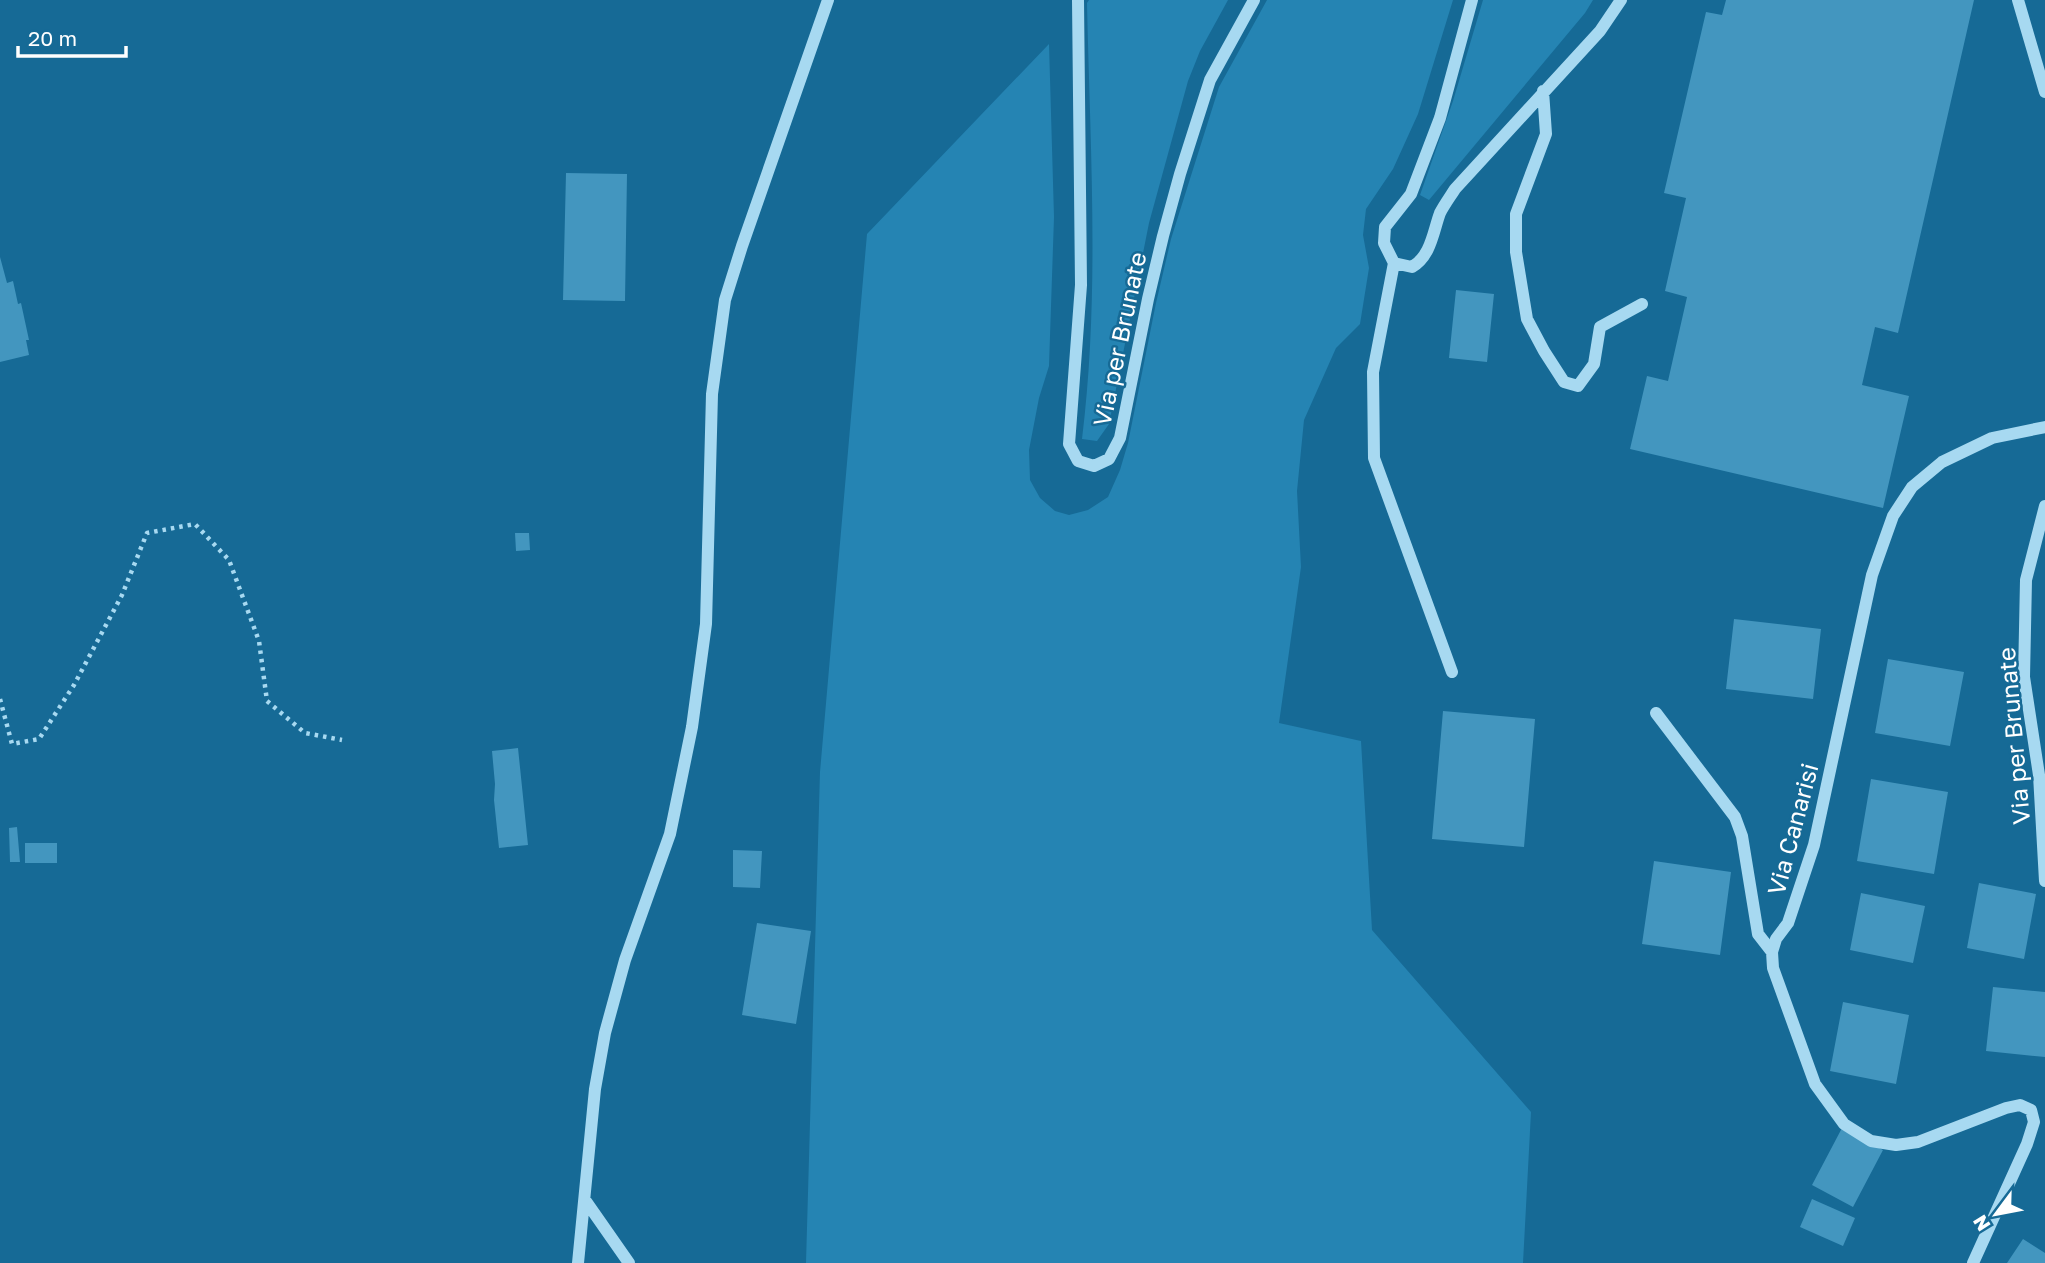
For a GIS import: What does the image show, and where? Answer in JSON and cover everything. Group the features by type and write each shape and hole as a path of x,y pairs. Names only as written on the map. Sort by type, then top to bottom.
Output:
{"street":[{"path":"578,1263 595,1089 605,1033 625,960 670,834 692,727 706,624 712,394 725,300 828,0"},
{"name":"Via per Brunate","path":"1078,0 1081,285 1069,444 1078,461 1094,466 1109,459 1120,438 1163,236 1210,80 1254,0"},
{"path":"1452,672 1374,458 1373,372 1394,263 1384,243 1385,227 1411,194 1440,118 1472,0"},
{"path":"1394,263 1412,267 1421,262 1433,239 1441,212 1455,189 1600,31 1621,0"},
{"path":"2018,0 2045,92"},
{"path":"1544,91 1546,134 1516,214 1516,252 1527,319 1564,382 1578,386 1594,364 1600,327 1642,304"},
{"name":"Via Canarisi","path":"1772,952 1776,939 1787,923 1814,845 1871,575 1893,516 1912,487 1942,461 1992,438 2045,427"},
{"name":"Via per Brunate","path":"2045,506 2026,580 2024,677 2039,775 2045,881"},
{"path":"1656,713 1735,817 1742,836 1758,934 1772,952 1773,968 1815,1084 1844,1124 1871,1141 1896,1145 1918,1142 2006,1108 2020,1105 2031,1110 2034,1122 2027,1144 1973,1263"},
{"path":"585,1200 629,1263"}],"path":[{"path":"0,699 12,744 39,739 74,685 122,595 147,533 195,524 229,560 259,641 267,701 305,733 342,740"}],"shaded area":[{"path":"1089,0 1228,0 1200,51 1188,81 1149,223 1109,424 1097,441 1082,439 1088,385 1092,276"},
{"path":"1267,0 1453,0 1418,114 1393,169 1366,209 1363,235 1369,268 1360,324 1336,348 1304,420 1297,491 1301,567 1279,723 1361,741 1372,930 1531,1112 1523,1263 806,1263 820,772 867,234 1049,44 1054,217 1049,366 1039,398 1029,450 1030,480 1040,498 1055,511 1069,515 1088,510 1108,497 1120,470 1171,239 1219,87"},
{"path":"1483,0 1593,0 1429,200 1420,195 1453,101"}],"building":[{"path":"1726,0 1974,0 1898,333 1875,327 1862,385 1909,396 1883,508 1630,449 1647,376 1668,381 1687,297 1665,291 1686,198 1664,193 1706,12 1722,15"},
{"path":"566,173 627,174 625,301 563,300"},
{"path":"0,257 7,283 13,281 18,304 21,303 29,340 26,340 29,355 0,362"},
{"path":"1456,290 1494,294 1487,362 1449,358"},
{"path":"515,533 529,533 530,550 516,551"},
{"path":"1734,619 1821,629 1813,699 1726,689"},
{"path":"1888,659 1964,672 1950,746 1875,733"},
{"path":"1443,711 1535,719 1524,847 1432,839"},
{"path":"518,748 528,845 499,848 492,751"},
{"path":"1871,779 1948,792 1934,874 1857,861"},
{"path":"17,827 20,862 10,862 9,828"},
{"path":"25,843 57,843 57,863 25,863"},
{"path":"733,850 762,851 760,888 733,887"},
{"path":"1654,861 1731,872 1720,955 1642,944"},
{"path":"1979,883 2036,894 2024,959 1967,948"},
{"path":"1861,893 1925,906 1913,963 1850,950"},
{"path":"757,923 811,931 796,1024 742,1015"},
{"path":"1993,987 2045,992 2045,1057 1986,1051"},
{"path":"1843,1002 1909,1015 1896,1084 1830,1071"},
{"path":"1842,1128 1883,1150 1853,1207 1812,1185"},
{"path":"1812,1199 1855,1218 1843,1246 1800,1227"},
{"path":"2023,1239 2045,1253 2045,1263 2007,1263"}]}
